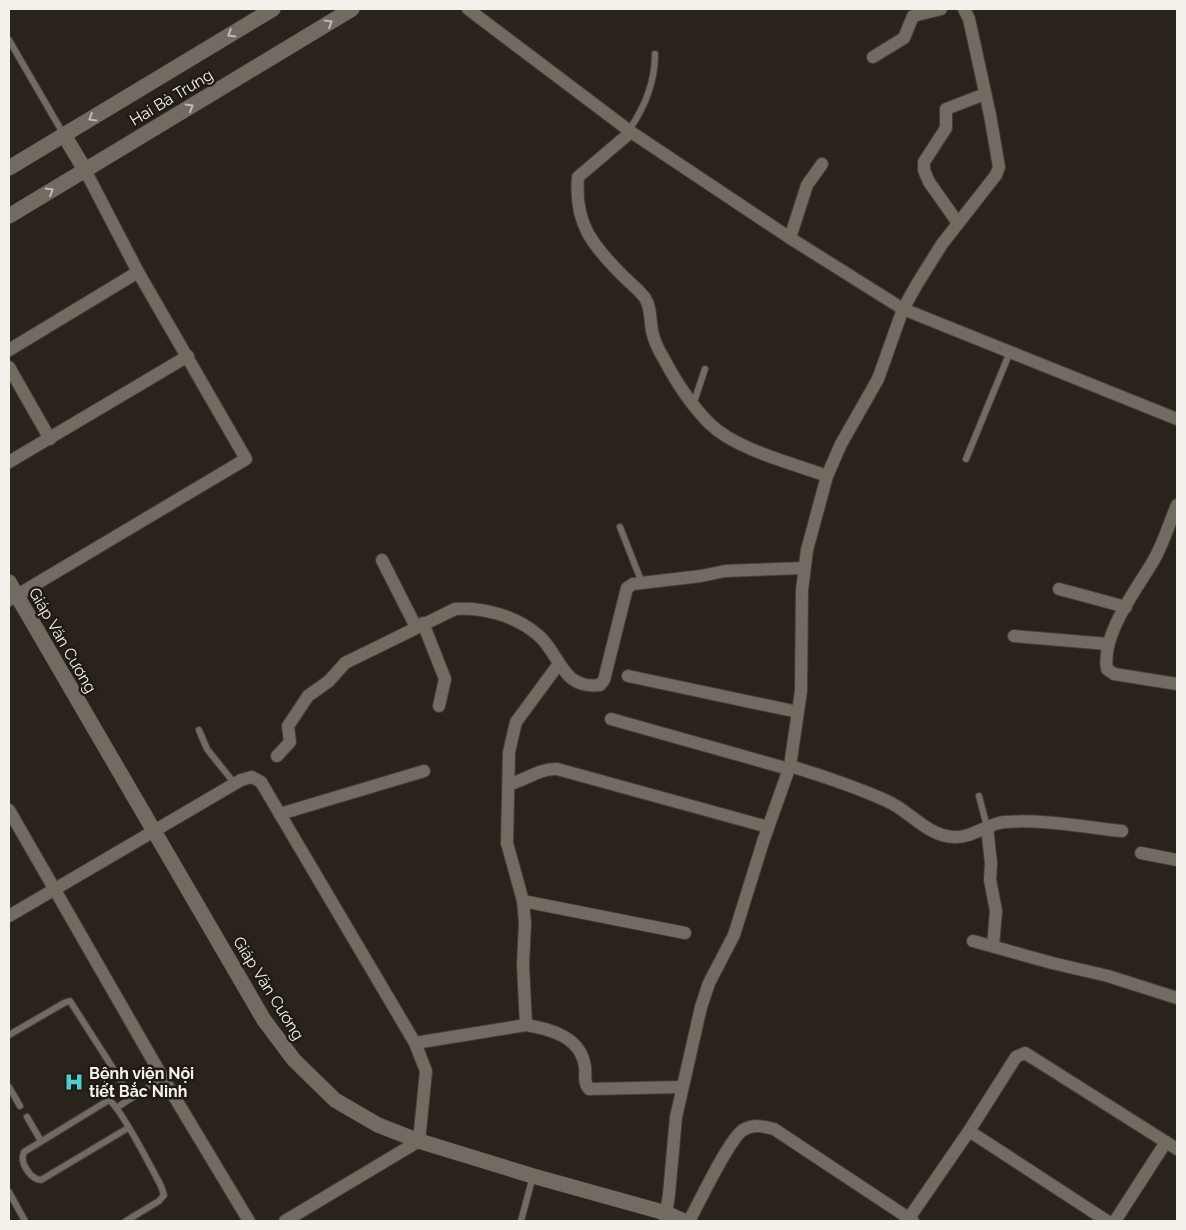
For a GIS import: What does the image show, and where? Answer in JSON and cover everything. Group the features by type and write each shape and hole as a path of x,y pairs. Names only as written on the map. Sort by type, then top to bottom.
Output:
{"street":[{"name":"Hai Bà Trưng","path":"9,168 273,9"},
{"name":"Hai Bà Trưng","path":"9,216 352,9"},
{"path":"468,9 630,131 790,238 903,309 1010,350 1177,419"},
{"path":"873,57 904,38 912,16 941,9"},
{"path":"665,1217 676,1117 709,983 734,935 768,827 790,768 798,712 804,568 827,476 842,444 878,379 903,309 930,263 958,223 996,175 999,167 969,19 964,9"},
{"path":"958,223 929,182 924,170 924,162 946,128 946,109 985,94"},
{"path":"630,131 578,177 578,211 584,228 601,253 645,298 650,314 652,332 663,357 694,405 711,425 730,438 827,476"},
{"path":"13,598 246,460 188,356 138,272 85,170 64,135"},
{"path":"790,238 807,185 822,164"},
{"path":"9,350 138,272"},
{"path":"9,462 188,356"},
{"path":"9,367 50,439"},
{"path":"1177,504 1155,557 1126,607 1108,644 1107,669 1114,674 1177,684"},
{"path":"382,560 419,625 445,679 439,706"},
{"path":"277,756 290,742 288,726 308,696 329,681 345,663 419,625 455,609 474,608 500,614 525,625 540,636 558,665 576,681 592,686 600,685 604,680 627,588 642,583 701,576 725,571 804,568"},
{"name":"Giáp Văn Cương","path":"9,582 13,598 155,830 264,1020 294,1060 335,1100 378,1126 418,1141 665,1217 684,1221"},
{"path":"1059,589 1126,607"},
{"path":"1014,636 1108,644"},
{"path":"526,1025 523,965 526,939 523,901 508,843 509,752 516,722 558,665"},
{"path":"628,676 798,712"},
{"path":"611,719 832,779 889,802 935,833 954,837 971,834 1003,822 1029,822 1122,831"},
{"path":"510,784 532,777 547,768 557,769 768,827"},
{"path":"280,814 424,771"},
{"path":"9,916 235,784 252,778 261,782 415,1043 426,1071 418,1141 285,1221"},
{"path":"9,810 53,890 249,1221"},
{"path":"987,827 991,854 990,880 996,911 993,946"},
{"path":"1141,853 1177,860"},
{"path":"523,901 685,933"},
{"path":"973,941 1108,976 1177,998"},
{"path":"415,1043 526,1025 543,1027 563,1035 578,1046 585,1065 585,1084 589,1089 682,1087"},
{"path":"689,1221 736,1136 753,1126 764,1126 774,1129 910,1220 1016,1057 1025,1053 1172,1145 1115,1221"},
{"path":"969,1131 1107,1221"}],"lane":[{"path":"9,41 64,135"},
{"path":"630,131 644,109 655,68 655,54"},
{"path":"966,459 1010,350"},
{"path":"694,405 705,369"},
{"path":"620,527 642,583"},
{"path":"199,730 207,750 235,784"},
{"path":"979,796 987,827"},
{"path":"9,1035 64,1002 70,1001 132,1098"},
{"path":"116,1108 163,1078"},
{"path":"9,1087 20,1106"},
{"path":"126,1221 159,1201 164,1195 161,1186 128,1128 109,1100 41,1141 24,1152 22,1156 22,1161 36,1180 41,1180 128,1128"},
{"path":"27,1117 41,1141"},
{"path":"521,1221 534,1176"},
{"path":"9,1192 25,1221"}],"place":[{"name":"Bệnh viện Nội tiết Bắc Ninh","path":"74,1082"}]}
